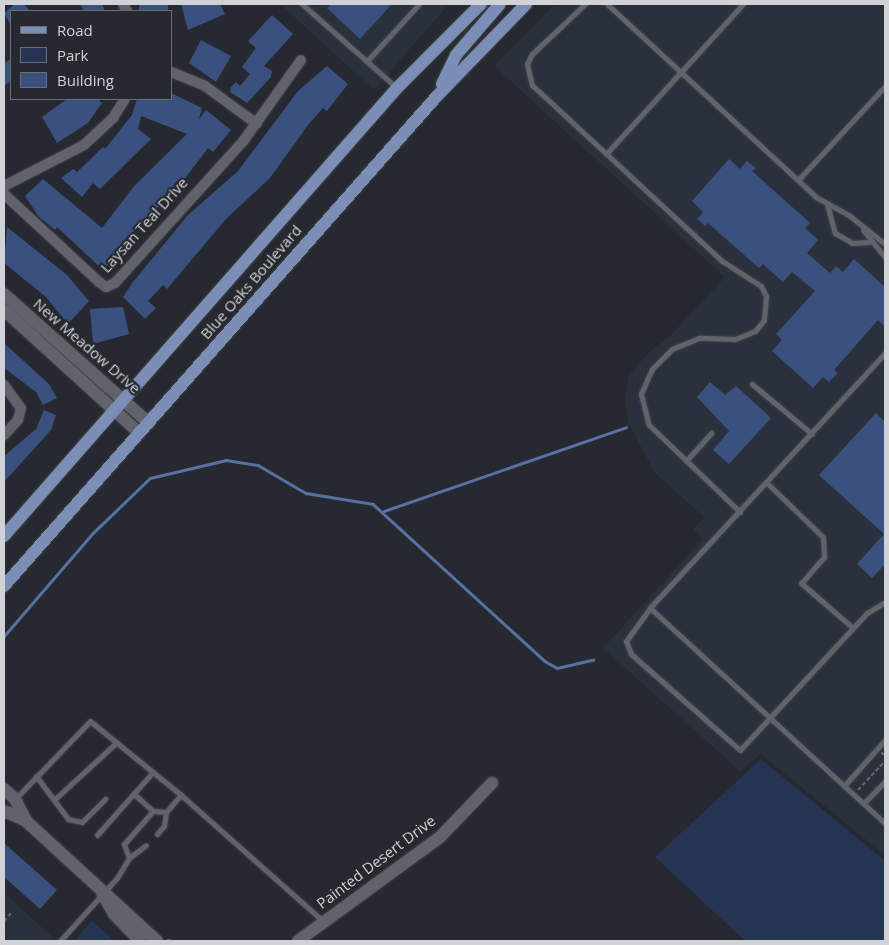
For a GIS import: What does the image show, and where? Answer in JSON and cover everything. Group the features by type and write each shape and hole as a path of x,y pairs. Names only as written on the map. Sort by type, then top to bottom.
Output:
{"main road":[{"name":"Blue Oaks Boulevard","path":"4,536 398,88 481,4"},
{"path":"437,96 456,55 500,4"},
{"name":"Blue Oaks Boulevard","path":"4,586 437,96 526,4"}],"street":[{"path":"172,72 204,86 257,124 301,60"},
{"path":"4,186 84,145 113,118 124,100"},
{"name":"Laysan Teal Drive","path":"4,194 106,287 115,283 257,124"},
{"name":"New Meadow Drive","path":"4,294 149,423"},
{"name":"New Meadow Drive","path":"4,310 139,434"},
{"path":"4,384 21,408 18,420 4,436"},
{"name":"Painted Desert Drive","path":"298,941 440,837 492,783"},
{"path":"4,789 15,799 26,821"},
{"path":"4,811 26,821 102,893 122,905 157,941"},
{"path":"102,893 114,914 140,941"}],"lane":[{"path":"302,4 398,88"},
{"path":"367,61 419,4"},
{"path":"584,4 532,54 528,75 541,94 722,261 754,279 766,296 764,320 755,331 735,339 699,338 684,342 661,358 645,381 641,394 644,416 686,461 740,512"},
{"path":"607,4 682,71 798,180 827,204 850,216 863,230 885,244"},
{"path":"606,154 743,4"},
{"path":"798,180 885,86"},
{"path":"827,204 835,233 852,243 869,242"},
{"path":"863,230 869,242 885,257"},
{"path":"885,353 650,608 626,641 631,654 738,750 771,718 872,608 885,602"},
{"path":"752,384 812,434"},
{"path":"686,461 711,433"},
{"path":"767,483 824,537 824,557 801,583 853,628"},
{"path":"650,608 885,823"},
{"path":"15,799 90,721 180,795 325,922"},
{"path":"844,786 885,740"},
{"path":"55,799 116,742"},
{"path":"97,834 153,772"},
{"path":"36,776 55,799 68,819 82,822 105,799"},
{"path":"864,803 885,781"},
{"path":"134,794 153,811 166,812"},
{"path":"156,834 164,826 166,812 180,795"},
{"path":"129,858 124,844 153,811"},
{"path":"60,941 102,893 129,858 146,845"}],"path":[{"path":"854,794 885,761"},
{"path":"4,921 13,910"},
{"path":"164,941 174,941"}],"shaded area":[{"path":"280,4 449,4 374,90"},
{"path":"555,4 885,4 885,855 761,754 740,771 603,648 703,539 693,530 704,517 655,473 628,422 625,399 628,377 648,353 671,335 725,277 494,66"},
{"path":"4,893 57,941 4,941"}],"green space":[{"path":"761,759 885,861 884,941 745,941 655,857"},
{"path":"92,921 115,941 74,941"}],"building":[{"path":"15,4 24,4 29,10 10,10 10,24 4,13"},
{"path":"80,4 102,4 105,10 83,10"},
{"path":"139,4 168,4 168,10 139,10"},
{"path":"181,4 220,4 225,14 188,30"},
{"path":"331,4 392,4 360,39 327,8"},
{"path":"272,15 293,34 264,66 272,71 271,77 247,103 230,92 231,87 236,82 240,86 250,74 242,67 256,48 248,41"},
{"path":"201,40 231,56 216,82 189,63"},
{"path":"10,60 10,82 4,86 4,63"},
{"path":"327,66 348,84 327,111 323,108 308,125 270,178 226,219 167,289 163,285 148,301 156,308 145,319 123,297 133,282 188,215 238,171 298,91"},
{"path":"172,93 202,108 199,119 206,110 231,130 213,152 208,148 180,185 116,249 120,252 103,270 57,227 55,230 39,217 25,196 43,179 102,228 134,186 187,134 141,116 138,129 151,139 100,189 93,183 82,197 61,178 73,169 77,172 103,147 105,149 132,115 137,100 172,100"},
{"path":"66,100 99,100 102,103 88,123 57,143 42,117"},
{"path":"729,159 740,169 747,161 756,168 752,171 810,223 805,228 818,240 807,253 830,273 836,266 843,272 854,259 885,287 885,327 878,320 834,370 838,373 829,382 823,377 813,388 772,351 782,340 776,334 815,291 792,272 783,282 763,264 759,268 708,223 705,226 697,219 703,212 692,201"},
{"path":"7,227 67,275 89,301 68,324 46,297 4,263"},
{"path":"123,307 129,334 93,344 90,309"},
{"path":"4,343 49,384 57,398 43,405 36,392 4,368"},
{"path":"710,382 725,395 736,386 771,418 729,464 713,450 729,431 697,397"},
{"path":"44,410 56,415 51,430 4,482 4,456 36,429"},
{"path":"876,413 885,422 885,564 872,578 857,564 884,534 819,475"},
{"path":"4,843 57,890 40,909 4,877"}],"waterway":[{"path":"384,511 626,427"},
{"path":"4,636 93,533 150,478 226,460 258,465 306,493 373,504 545,661 557,668 593,660"}]}
